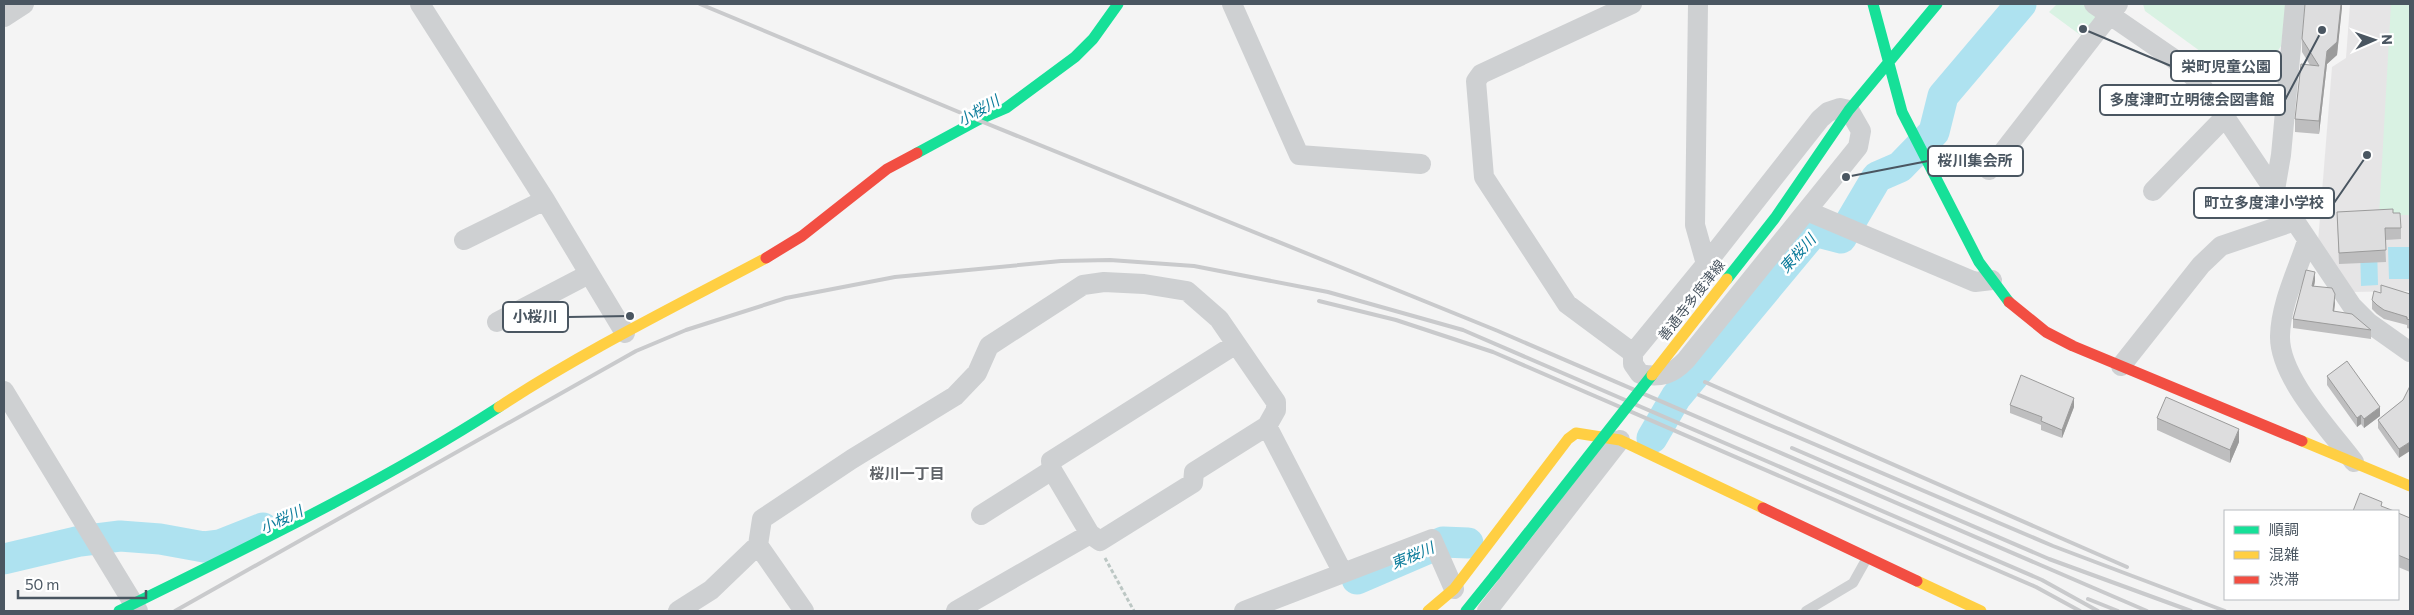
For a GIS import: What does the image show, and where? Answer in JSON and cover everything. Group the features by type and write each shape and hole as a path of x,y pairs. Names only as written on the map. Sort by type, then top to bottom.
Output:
{"street":[{"path":"4,16 24,4"},
{"path":"420,4 545,200 619,324"},
{"path":"6,399 97,542 130,608 326,508 457,434 532,385 619,324 774,254 802,236 887,169 978,120 1006,108 1075,57 1093,39 1118,4"},
{"path":"1232,4 1299,154 1421,164"},
{"path":"1632,4 1481,74 1476,81 1484,177 1567,304 1633,353"},
{"path":"1698,4 1695,226 1706,264"},
{"path":"1874,4 1888,63 1908,126 1958,223 2004,298 2046,332 2121,366 2410,486"},
{"name":"善通寺多度津線","path":"1466,611 1775,218 1848,110 1937,4"},
{"path":"2275,190 2281,155 2295,4"},
{"path":"1989,170 2107,7 2198,80 2275,190 2352,306 2369,324 2410,352"},
{"path":"1840,108 1848,110 1861,131 1858,147 1686,360 1676,370 1664,375 1652,376 1640,374 1633,364 1633,353 1820,119 1828,112 1840,108"},
{"path":"2153,191 2225,117"},
{"path":"464,240 545,200"},
{"path":"1807,212 1975,282 1992,280"},
{"path":"2121,366 2200,265 2221,246 2295,220"},
{"path":"2308,241 2285,305 2280,337 2286,368 2316,412 2356,464"},
{"path":"497,322 589,274"},
{"path":"678,611 711,590 758,544 762,519 852,459 955,396 976,373 989,346 1083,284 1104,282 1144,284 1188,291 1219,319 1276,402 1276,410 1267,426 1194,472 1192,483 1095,538 956,611"},
{"path":"1095,538 1052,470 1051,461 1236,344"},
{"path":"1267,426 1343,573"},
{"path":"1428,611 1454,588 1568,438 1576,433 1620,440 1981,611"},
{"path":"1486,611 1620,440"},
{"path":"981,515 1052,470"},
{"path":"1244,611 1432,539 1454,588"},
{"path":"758,544 804,611"}],"lane":[{"path":"1806,611 1853,583 1867,558"}],"path":[{"path":"1095,538 1134,611"}],"shaded area":[{"path":"2350,4 2410,4 2410,291 2352,292 2318,242 2332,67 2346,58"}],"green space":[{"path":"2057,4 2082,4 2103,17 2087,40 2049,12"},
{"path":"2143,4 2286,4 2281,46 2275,55 2225,64 2215,62 2145,11"},
{"path":"2391,4 2410,4 2410,215 2379,215"}],"water":[{"path":"2377,245 2378,285 2361,286 2360,246"},
{"path":"2388,247 2410,247 2410,279 2389,279"}],"building":[{"path":"2305,4 2341,4 2337,42 2327,51 2319,121 2295,119 2301,64 2319,66 2302,39"},
{"path":"2393,209 2393,213 2400,213 2401,228 2385,228 2386,250 2339,253 2337,212"},
{"path":"2306,270 2315,272 2312,286 2332,288 2335,294 2333,311 2352,314 2371,330 2293,319"},
{"path":"2381,285 2410,294 2410,320 2407,317 2384,310 2372,300 2374,291 2381,293"},
{"path":"2347,361 2380,407 2364,419 2361,415 2357,418 2327,376"},
{"path":"2021,375 2074,398 2062,430 2041,421 2042,417 2010,405"},
{"path":"2410,386 2410,442 2399,449 2378,420 2403,400"},
{"path":"2166,397 2239,429 2230,450 2157,418"},
{"path":"2360,493 2382,502 2381,506 2391,510 2353,510"},
{"path":"2399,513 2410,518 2410,560 2399,555"}],"waterway":[{"name":"東桜川","path":"1652,438 1676,397 1814,231 1841,238 1877,177 1900,167 1934,132 1943,96 2021,4"},
{"name":"小桜川","path":"4,559 80,541 120,536 160,539 204,547 220,545 263,528"},
{"name":"東桜川","path":"1357,579 1443,542 1468,543"}],"railway":[{"path":"700,4 978,120 1498,331 2147,611"},
{"path":"175,611 636,351 686,330 786,298 895,277 1061,261 1110,260 1194,266 1328,292 1463,330 2042,580 2098,611"},
{"path":"1319,301 1396,320 1493,352 2036,587 2080,611"},
{"path":"1705,382 2127,567"},
{"path":"1699,395 2053,546 2225,611"},
{"path":"1792,448 2049,559 2191,611"},
{"path":"2088,599 2118,611"}],"traffic: fast":[{"path":"917,153 978,120 1006,108 1075,57 1093,39 1118,4"},
{"path":"1873,4 1902,112 1979,262 2009,302"},
{"path":"1727,279 1775,218 1849,110 1937,4"},
{"path":"1495,575 1652,375"},
{"path":"119,611 360,489 453,436 499,407"},
{"path":"1466,611 1495,575"}],"traffic: slow":[{"path":"499,407 597,348 766,258"},
{"path":"1652,375 1727,279"},
{"path":"1428,611 1454,589 1568,439 1576,433 1620,440 1763,508"},
{"path":"2302,441 2410,486"},
{"path":"1917,581 1981,611"}],"traffic: jam":[{"path":"766,258 802,236 887,169 917,153"},
{"path":"2009,302 2046,332 2073,346 2302,441"},
{"path":"1763,508 1917,581"}],"place":[{"name":"栄町児童公園","path":"2083,29"},
{"name":"多度津町立明徳会図書館","path":"2322,30"},
{"name":"町立多度津小学校","path":"2367,155"},
{"name":"桜川集会所","path":"1846,177"},
{"name":"小桜川","path":"630,316"}],"district":[{"name":"桜川一丁目","path":"907,473"}]}
